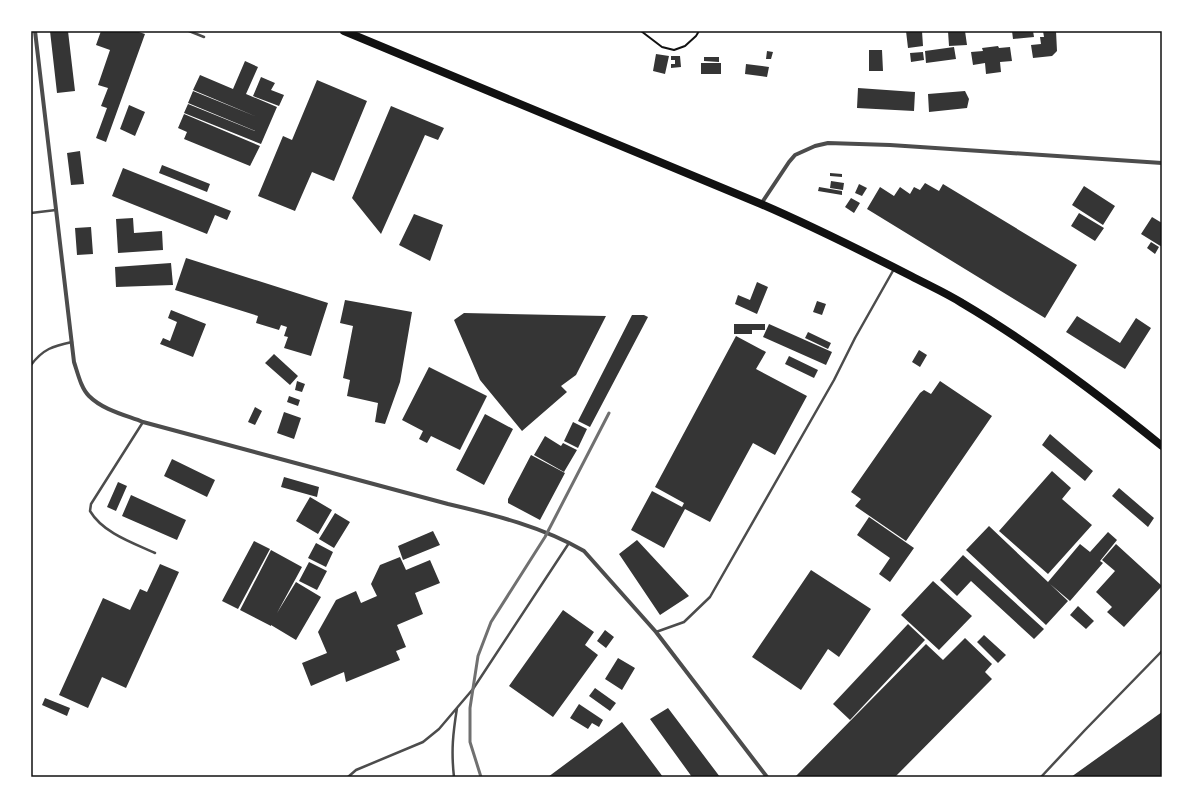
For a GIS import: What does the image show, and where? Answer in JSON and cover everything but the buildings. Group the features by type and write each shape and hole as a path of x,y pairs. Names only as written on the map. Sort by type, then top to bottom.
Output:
{"main road":[{"path":"344,31 761,204 805,223 894,268 962,303 1022,341 1102,398 1162,446"}],"street":[{"path":"35,31 74,362 80,380 89,396 108,409 143,422 494,515 569,543 584,551 656,632 767,777"},
{"path":"761,204 795,155 815,146 828,143 890,145 1162,162"}],"lane":[{"path":"189,31 204,37"},
{"path":"31,213 56,210"},
{"path":"656,632 684,622 710,597 834,380 855,338 894,268"},
{"path":"31,365 38,355 53,346 72,342"},
{"path":"143,422 91,504 90,511 99,522 119,536 155,553"},
{"path":"348,777 356,770 424,742 439,729 473,689 569,543"},
{"path":"1041,777 1162,651"},
{"path":"454,777 451,757 457,707"}],"path":[{"path":"641,31 662,47 674,50 685,46 696,36 699,31"}],"railway":[{"path":"481,777 470,742 470,708 478,656 491,622 545,537 609,413"}]}
